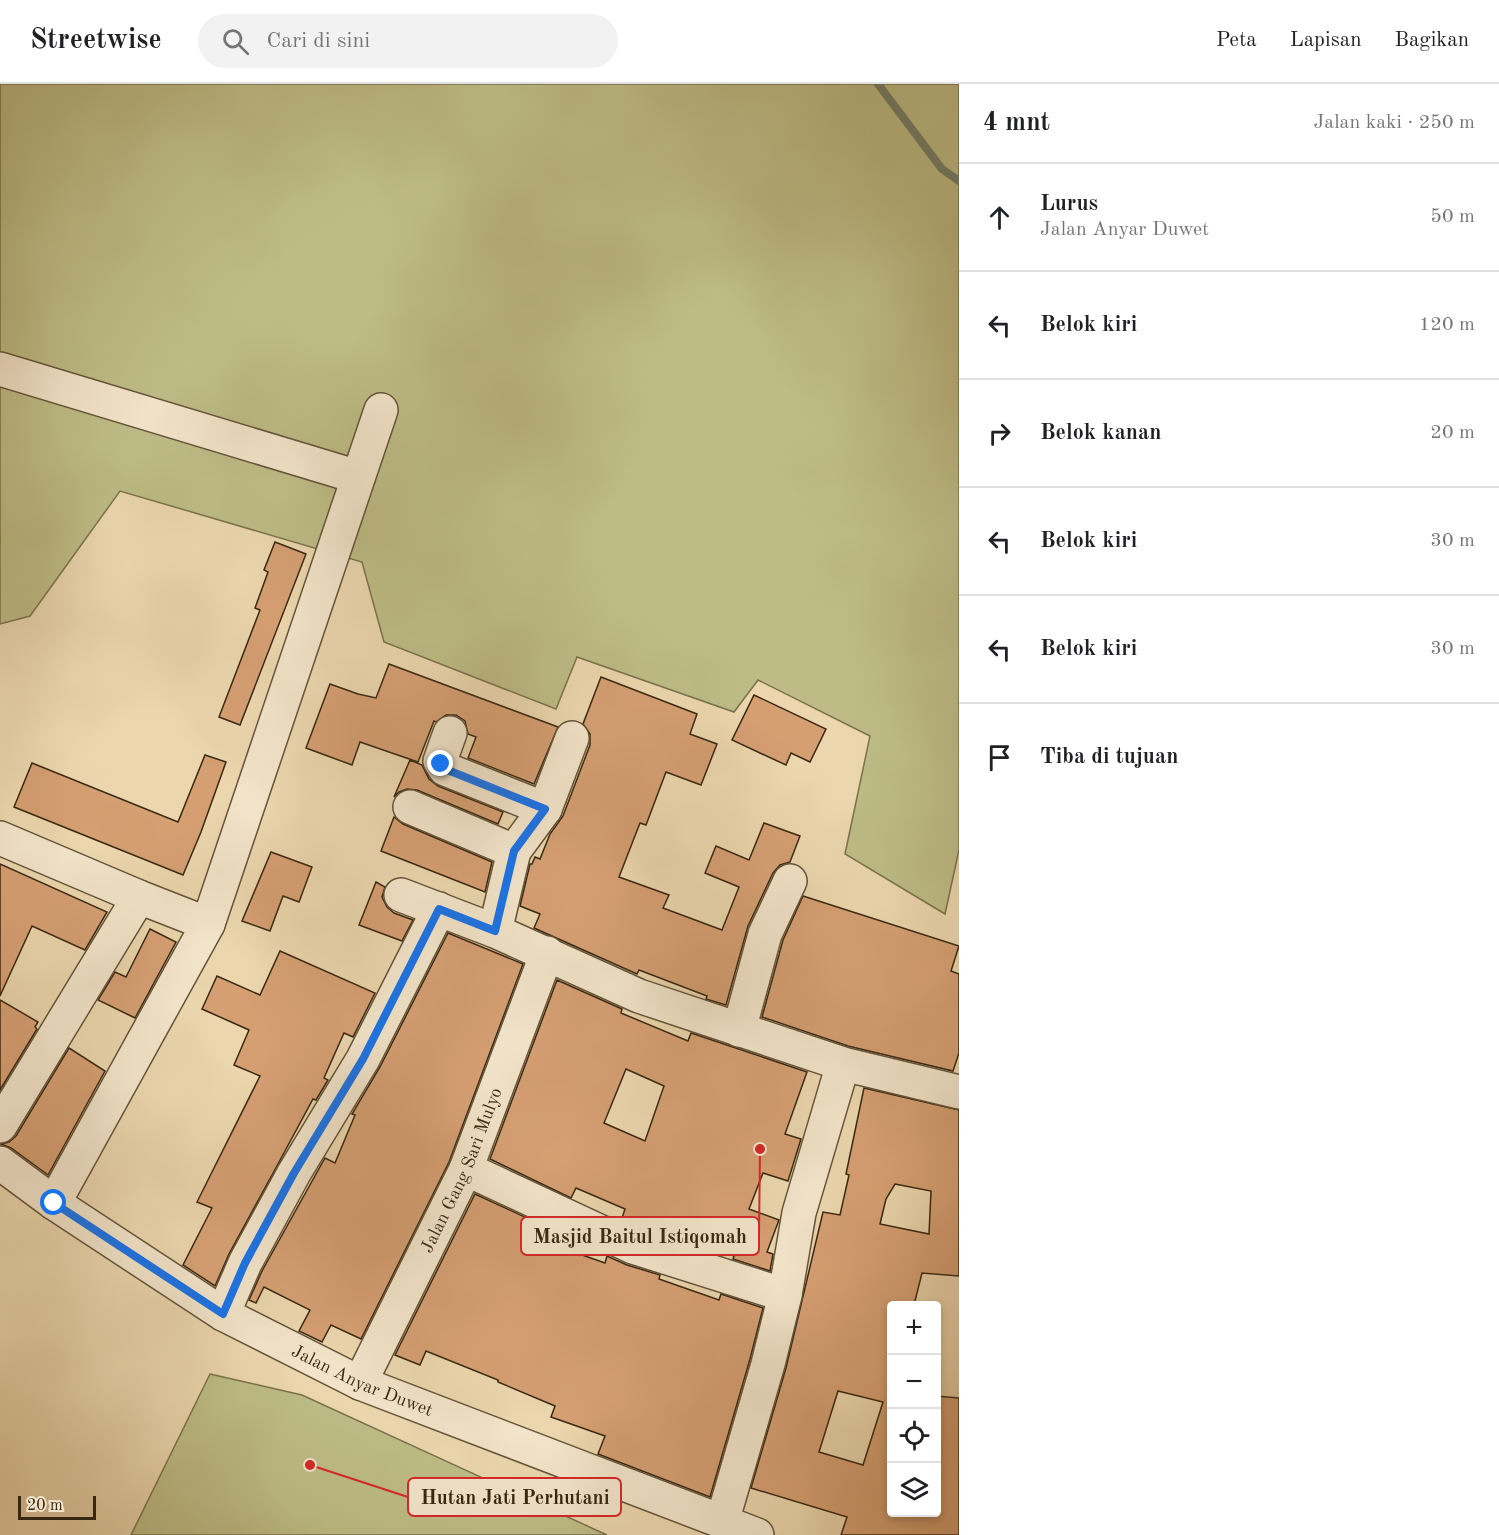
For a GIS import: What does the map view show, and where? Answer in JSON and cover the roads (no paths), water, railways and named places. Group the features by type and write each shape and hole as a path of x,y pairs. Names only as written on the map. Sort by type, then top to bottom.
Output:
{"street":[{"path":"0,369 358,477"},
{"path":"54,1203 208,924 381,410"},
{"path":"450,733 440,761 445,769 545,809"},
{"path":"495,931 514,851 545,809 572,738"},
{"path":"410,807 514,851"},
{"path":"0,838 208,924"},
{"path":"739,1030 765,934 790,881"},
{"path":"401,895 547,953 639,996 843,1064 959,1092"},
{"path":"0,1126 139,897"},
{"path":"223,1314 245,1263 294,1173 363,1059 439,909"},
{"name":"Jalan Gang Sari Mulyo","path":"360,1383 466,1169 547,953"},
{"path":"722,1522 768,1364 785,1295 799,1213 843,1064"},
{"name":"Jalan Anyar Duwet","path":"0,1163 54,1203 223,1314 360,1383 757,1535"},
{"path":"466,1169 633,1247 785,1295"}],"waterway":[{"path":"878,84 942,169 959,181"}],"place":[{"name":"Masjid Baitul Istiqomah","path":"760,1149"},
{"name":"Hutan Jati Perhutani","path":"310,1465"}]}
